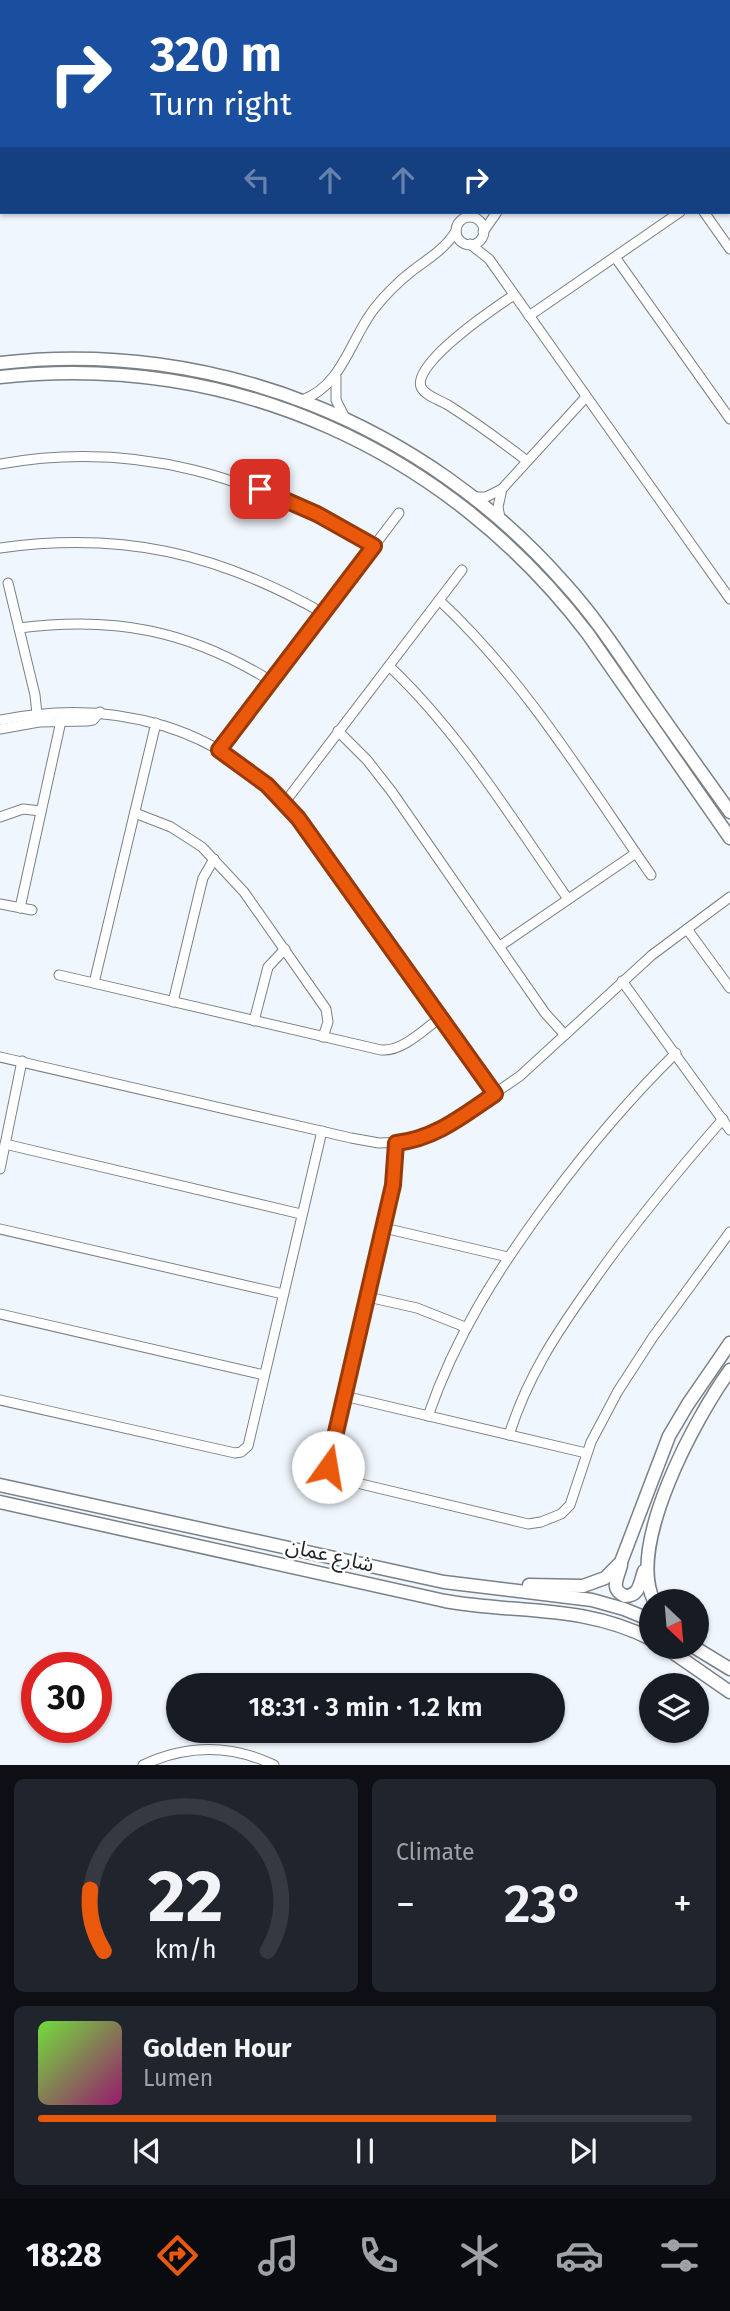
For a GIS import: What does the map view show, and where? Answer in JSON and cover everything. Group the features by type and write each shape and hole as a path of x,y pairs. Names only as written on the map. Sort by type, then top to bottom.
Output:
{"street":[{"path":"457,214 458,238 489,259 586,397 727,588 730,599"},
{"path":"461,214 480,221 489,259"},
{"path":"302,400 321,390 336,375 361,329 382,299 410,273 441,250 463,219 486,214"},
{"path":"441,250 477,242 495,214"},
{"path":"529,316 677,214"},
{"path":"705,214 730,249"},
{"path":"615,257 730,419"},
{"path":"514,295 460,333 432,364 427,383 440,400 527,461"},
{"path":"0,363 85,359 161,364 232,378 302,400 345,418 421,460 500,518 542,559 582,604 730,812"},
{"path":"0,377 83,373 158,379 218,390 258,400 326,425 378,450 432,484 478,519 528,564 562,602 730,838"},
{"path":"336,375 336,400 345,418"},
{"path":"474,497 486,497 502,489 586,397"},
{"path":"326,425 326,419 332,417 357,428 364,427"},
{"path":"0,464 56,457 110,458 143,460 202,470 278,496 374,546"},
{"path":"500,518 498,507 502,489"},
{"path":"219,750 399,513"},
{"path":"0,548 46,542 79,542 118,544 181,553 247,575 323,613"},
{"path":"285,802 462,569"},
{"path":"8,583 35,695 37,714"},
{"path":"439,600 481,641 518,686 651,875"},
{"path":"19,628 69,623 144,628 201,645 237,661 271,681"},
{"path":"389,666 425,702 457,741 568,899"},
{"path":"0,720 69,711 100,712 156,723 192,736 219,750 267,785 285,802 495,1094"},
{"path":"0,729 29,723 93,720 100,712"},
{"path":"20,908 61,721"},
{"path":"94,984 156,723"},
{"path":"338,731 393,792 545,1013 565,1035"},
{"path":"0,817 23,809 41,811"},
{"path":"135,813 187,836 202,847 243,892 328,1013 323,1037"},
{"path":"500,946 636,853"},
{"path":"173,1002 203,878 214,859"},
{"path":"0,1057 379,1143 419,1139 438,1132 495,1094 540,1059 622,981 730,897"},
{"path":"0,904 32,910"},
{"path":"687,929 730,988"},
{"path":"254,1021 268,967 285,950"},
{"path":"59,975 387,1051 399,1046 441,1017"},
{"path":"622,981 730,1129"},
{"path":"428,1416 447,1364 465,1327 508,1257 598,1135 632,1096 676,1053"},
{"path":"0,1169 22,1061"},
{"path":"509,1435 523,1396 552,1340 642,1213 723,1119"},
{"path":"0,1400 238,1453 248,1446 322,1131"},
{"path":"396,1143 393,1185 384,1228 329,1463 329,1470 335,1478 523,1523 541,1522 568,1509 586,1453 601,1421 641,1355 730,1232"},
{"path":"5,1144 301,1214"},
{"path":"384,1228 508,1257"},
{"path":"0,1229 283,1294"},
{"path":"368,1297 417,1308 465,1327"},
{"path":"0,1314 264,1375"},
{"path":"730,1343 669,1436 621,1562 615,1588 619,1594 627,1597 637,1591 653,1530 674,1471 705,1410 730,1370"},
{"path":"344,1396 586,1453"},
{"name":"شارع عمان","path":"0,1485 444,1582 592,1600 639,1616"},
{"name":"شارع عمان","path":"0,1502 445,1601 491,1608 584,1615 618,1624 639,1634"},
{"path":"647,1560 650,1589"},
{"path":"496,1589 532,1585 583,1586 605,1578 621,1562"},
{"path":"709,1651 726,1666"},
{"path":"709,1656 726,1666"},
{"path":"682,1659 730,1692"},
{"path":"143,1765 171,1754 200,1749 240,1753 274,1765"}],"route":[{"path":"260,489 317,514 374,546 219,750 267,785 298,818 495,1094 438,1132 396,1143 393,1185 328,1467"}]}
